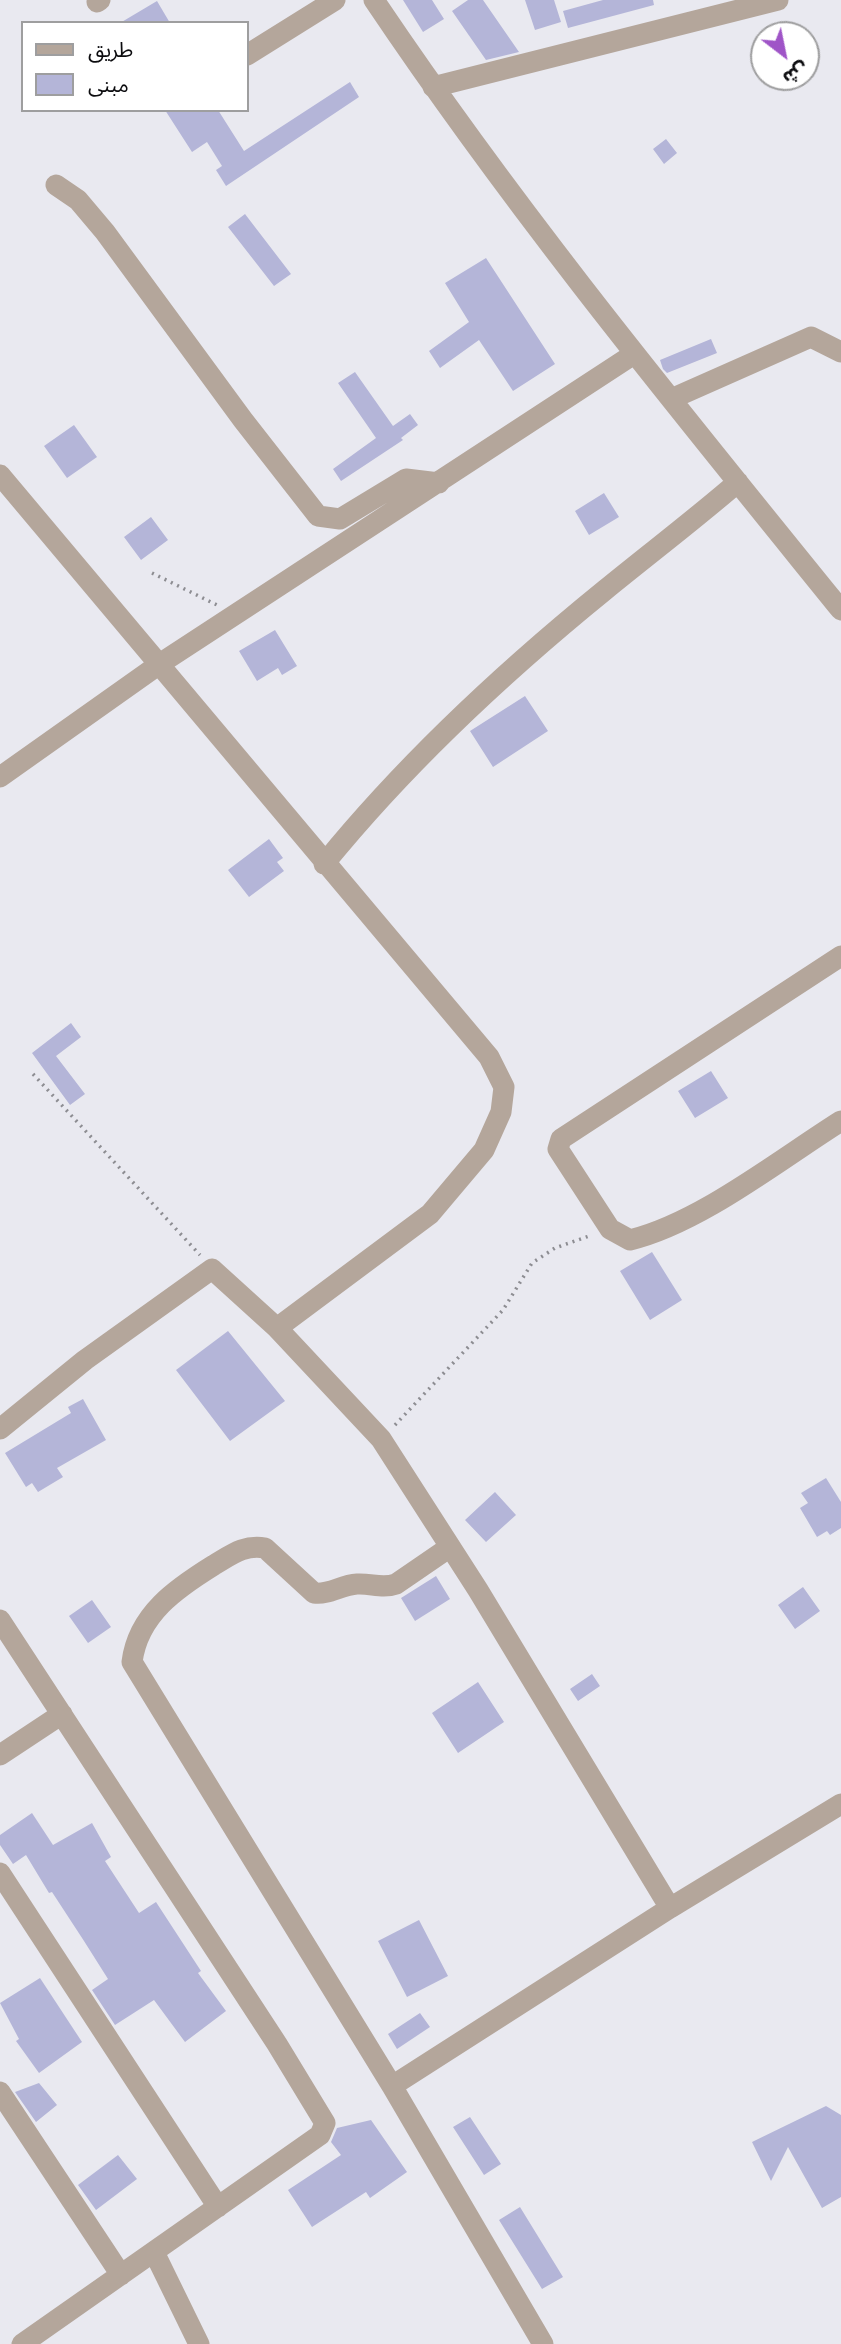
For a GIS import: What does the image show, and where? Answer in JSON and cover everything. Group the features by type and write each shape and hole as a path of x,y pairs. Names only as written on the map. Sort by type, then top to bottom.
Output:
{"street":[{"path":"248,54 335,0"},
{"path":"374,0 433,88 634,354 841,610"},
{"path":"433,88 778,0"},
{"path":"56,185 78,200 105,232 227,394 243,420 318,516 340,519 407,479 439,483"},
{"path":"671,399 811,337 841,352"},
{"path":"0,776 161,663 238,616 634,354"},
{"path":"0,475 161,663 324,864 489,1057 504,1087 501,1112 484,1150 430,1214 277,1328"},
{"path":"324,864 363,816 453,725 542,643 737,482"},
{"path":"841,956 561,1139 558,1149 610,1229 630,1240 659,1233 695,1214 841,1121"},
{"path":"0,1429 85,1360 212,1269 277,1328 381,1439 670,1908"},
{"path":"450,1547 396,1584 386,1587 358,1584 323,1595 314,1593 265,1548 255,1546 239,1550 163,1600 141,1630 132,1662 392,2087 543,2344"},
{"path":"0,1620 323,2116 325,2125 320,2135 22,2344"},
{"path":"0,1755 62,1714"},
{"path":"392,2087 670,1908 841,1804"},
{"path":"0,1873 218,2207"},
{"path":"0,2092 121,2274"},
{"path":"154,2252 199,2344"}],"path":[{"path":"152,573 238,616"},
{"path":"33,1074 212,1269"},
{"path":"381,1439 496,1319 532,1263 555,1248 610,1229"}],"building":[{"path":"403,0 432,0 444,19 423,32"},
{"path":"468,0 483,0 519,52 486,60 452,11"},
{"path":"525,0 554,0 561,22 535,30"},
{"path":"603,0 653,0 654,5 568,28 563,11"},
{"path":"157,1 169,21 123,21"},
{"path":"350,82 359,97 226,186 216,170 222,166 207,142 192,152 166,112 219,112 244,151"},
{"path":"666,139 677,153 664,164 653,149"},
{"path":"245,214 291,274 274,286 228,227"},
{"path":"486,258 555,364 513,391 479,340 440,368 429,351 469,322 445,283"},
{"path":"711,339 717,353 667,373 663,369 660,360"},
{"path":"355,372 393,426 410,414 418,425 401,438 403,440 341,481 333,469 376,438 338,383"},
{"path":"74,425 97,457 67,478 44,446"},
{"path":"604,493 619,517 589,535 575,511"},
{"path":"151,517 168,540 141,560 124,537"},
{"path":"275,630 297,666 282,675 278,668 257,681 239,651"},
{"path":"525,696 548,731 493,767 470,731"},
{"path":"269,839 283,858 277,862 284,871 249,897 228,870"},
{"path":"71,1023 81,1037 56,1056 85,1094 70,1105 32,1053"},
{"path":"711,1071 728,1098 695,1118 678,1091"},
{"path":"652,1252 682,1300 650,1320 620,1271"},
{"path":"228,1331 285,1401 230,1441 176,1370"},
{"path":"83,1399 106,1440 57,1468 63,1477 38,1492 32,1483 26,1487 5,1453 71,1413 68,1407"},
{"path":"826,1478 841,1502 841,1528 830,1535 827,1531 817,1537 800,1508 808,1503 801,1493"},
{"path":"495,1492 516,1515 486,1542 465,1520"},
{"path":"436,1576 450,1599 415,1621 401,1598"},
{"path":"803,1587 820,1611 795,1629 778,1605"},
{"path":"92,1600 111,1627 88,1643 69,1616"},
{"path":"592,1674 600,1686 578,1701 570,1689"},
{"path":"478,1682 504,1722 458,1753 432,1713"},
{"path":"32,1813 53,1845 92,1823 111,1857 105,1861 139,1913 156,1902 201,1971 198,1973 226,2011 185,2042 154,2000 115,2025 92,1990 108,1979 84,1941 52,1892 49,1893 26,1855 13,1864 0,1845 0,1835"},
{"path":"419,1920 448,1976 407,1997 378,1941"},
{"path":"40,1978 82,2042 39,2073 16,2041 19,2039 0,2003"},
{"path":"420,2013 430,2027 397,2049 388,2034"},
{"path":"39,2083 57,2105 36,2122 15,2092"},
{"path":"826,2106 841,2115 841,2197 822,2208 788,2147 771,2181 752,2142"},
{"path":"470,2117 501,2164 484,2175 453,2127"},
{"path":"371,2120 407,2172 370,2198 366,2192 312,2227 288,2190 341,2155 331,2142 337,2128"},
{"path":"118,2155 137,2179 96,2210 78,2185"},
{"path":"520,2207 563,2277 542,2289 499,2220"}]}
